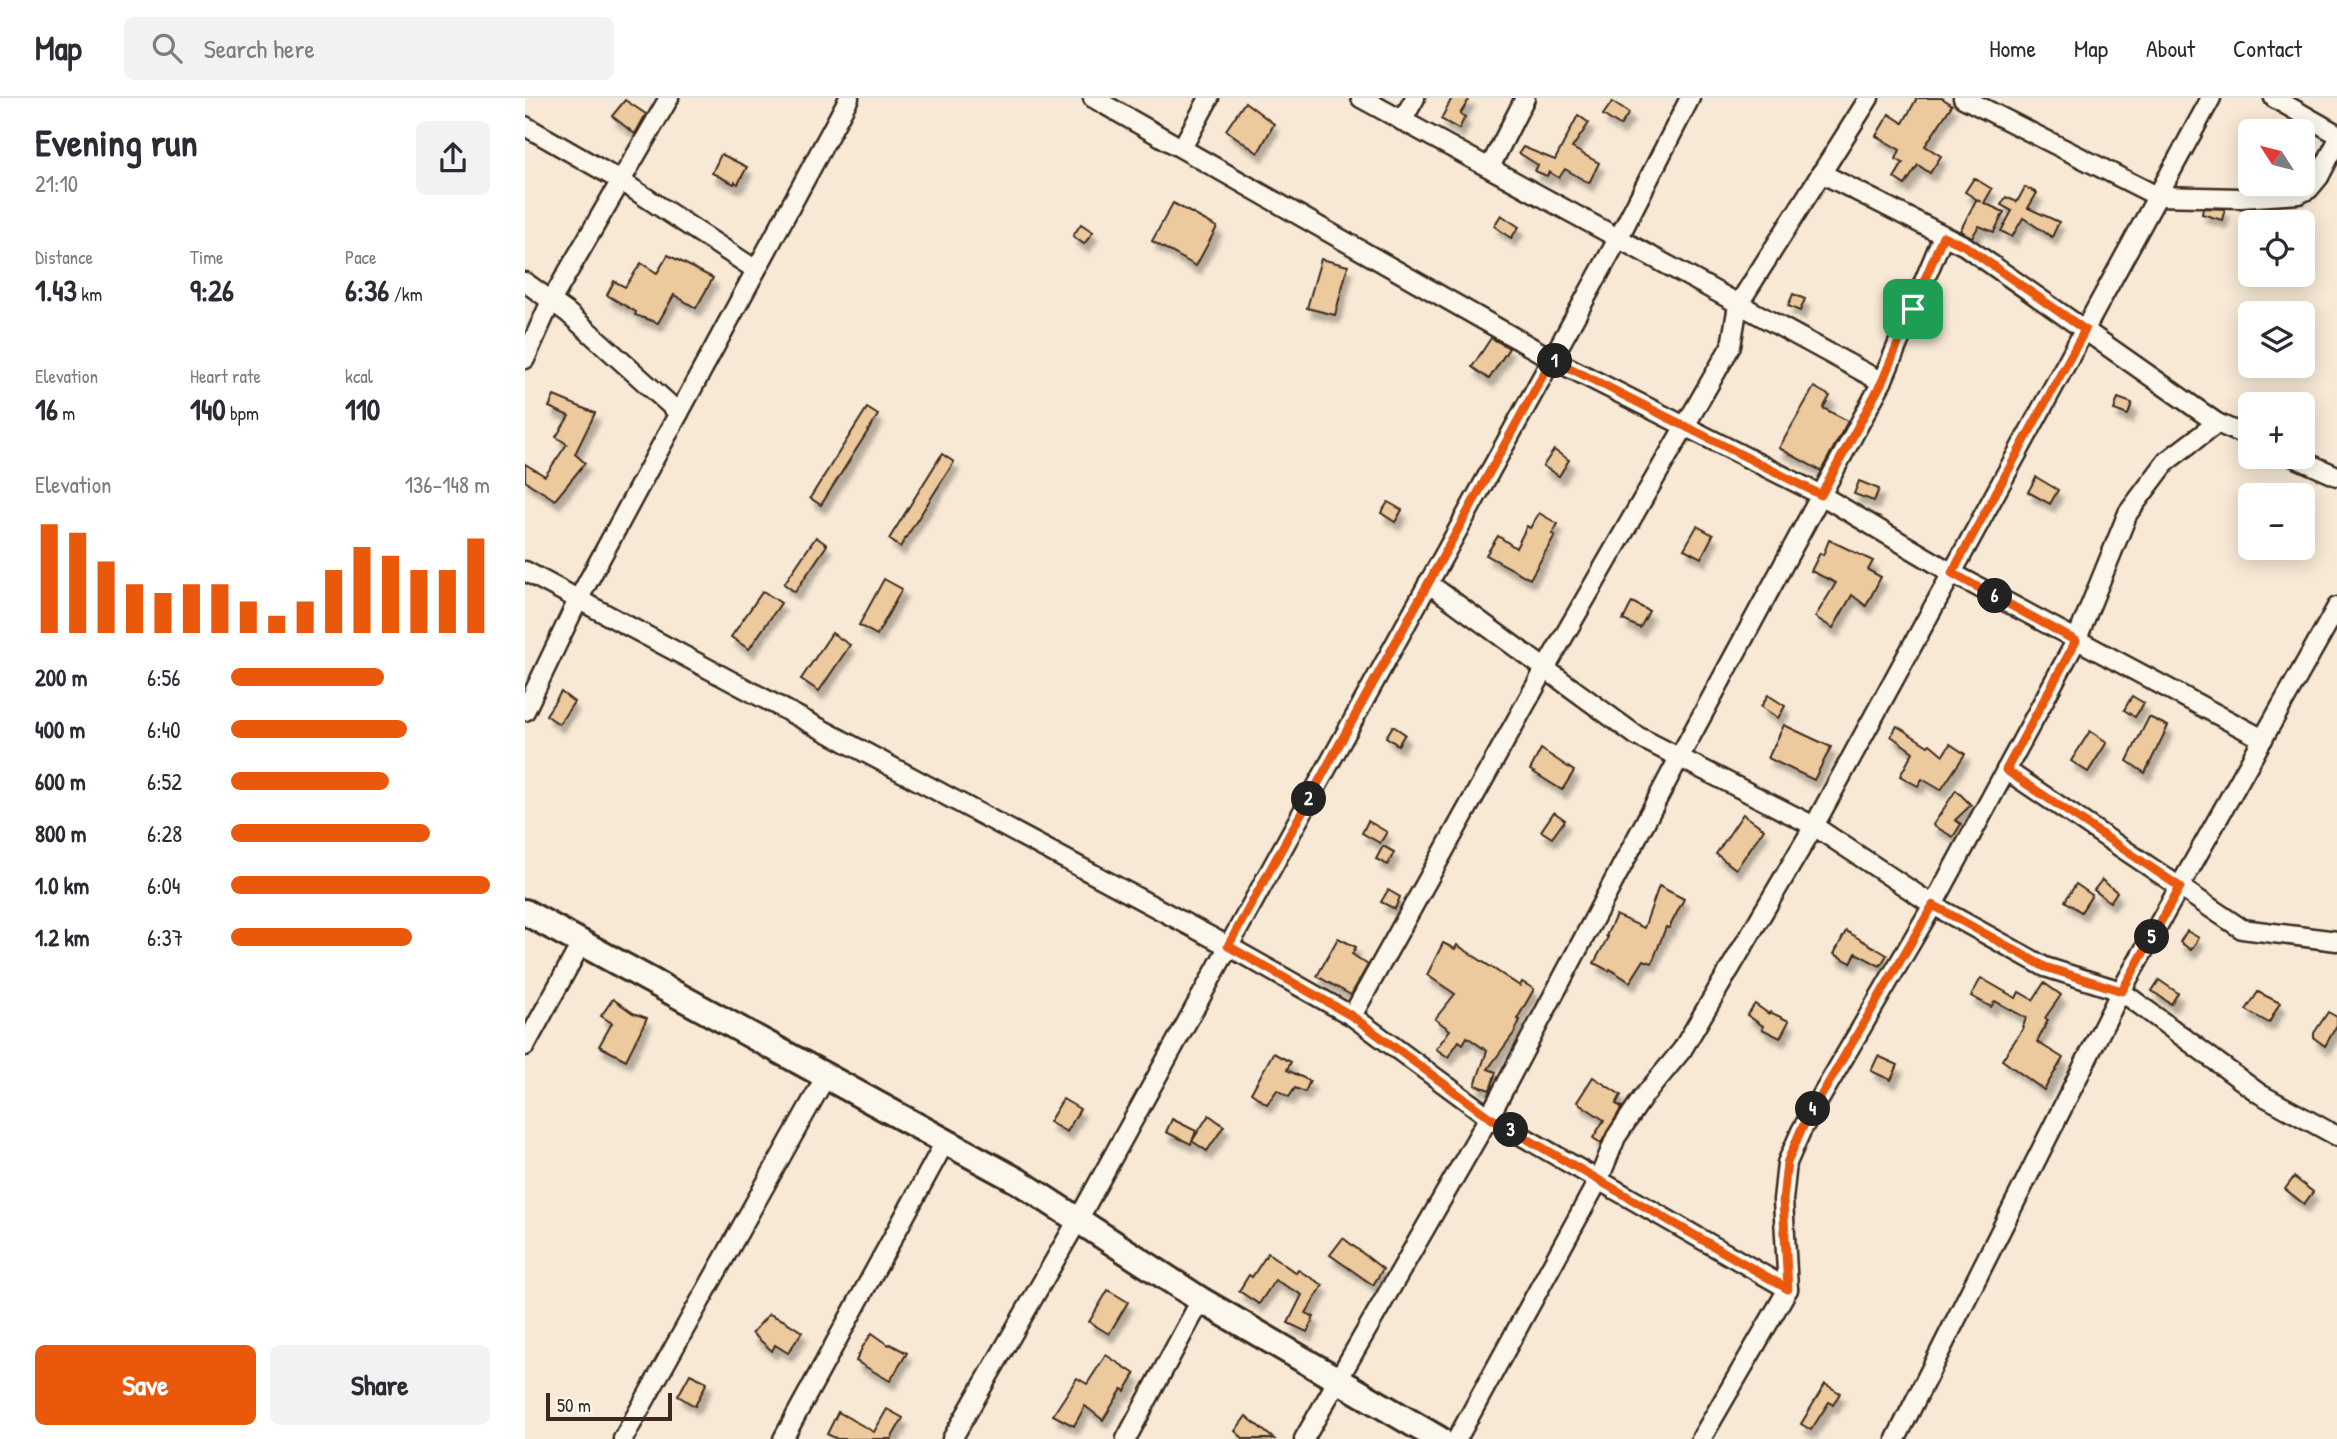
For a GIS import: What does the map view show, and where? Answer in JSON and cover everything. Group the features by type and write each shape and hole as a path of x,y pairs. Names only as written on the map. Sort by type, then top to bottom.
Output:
{"street":[{"path":"525,359 551,301 670,98"},
{"path":"525,711 578,600 849,98"},
{"path":"1093,98 1552,359 1821,495 1952,573 2263,739"},
{"path":"1182,148 1209,98"},
{"path":"1361,98 1882,382"},
{"path":"1402,121 1415,98"},
{"path":"1490,167 1525,98"},
{"path":"952,1439 1078,1220 1618,239 1689,98"},
{"path":"1352,1016 1545,669 1731,346 1738,305 1869,98"},
{"path":"1963,98 2157,196 2241,198 2299,194 2309,189 2319,177 2337,142"},
{"path":"1457,1439 1598,1179 1616,1138 1643,1097 1682,1049 1814,826 2211,98"},
{"path":"2274,98 2337,134"},
{"path":"525,126 621,181 756,270"},
{"path":"1821,173 1965,246 2217,423 2238,432"},
{"path":"1304,1439 1489,1117 1882,382 1943,236"},
{"path":"525,282 568,313 679,413"},
{"path":"1700,1439 1788,1289 1783,1200 1787,1163 1801,1130 1933,905 2076,641 2128,513 2167,461 2217,423"},
{"path":"2315,466 2337,476"},
{"path":"525,571 1228,946 1352,1016 1489,1117 1788,1289"},
{"path":"1428,583 1637,736 1814,826 1933,905 2045,967 2122,991 2260,1094 2337,1136"},
{"path":"1896,1439 2122,991 2337,607"},
{"path":"2006,770 2242,929 2337,941"},
{"path":"525,912 1018,1181 1201,1300 1439,1439"},
{"path":"525,1046 582,942"},
{"path":"623,1439 826,1076"},
{"path":"783,1439 945,1142"},
{"path":"1126,1439 1201,1300"}],"building":[{"path":"1452,98 1470,98 1460,114 1465,117 1459,129 1441,119"},
{"path":"1917,98 1942,98 1952,105 1925,146 1941,156 1930,173 1918,165 1905,185 1894,178 1903,163 1896,159 1900,150 1876,136 1889,114 1903,123"},
{"path":"625,100 646,114 635,134 612,116"},
{"path":"1245,102 1274,124 1258,153 1226,130"},
{"path":"1612,102 1629,113 1620,126 1603,115"},
{"path":"1578,115 1589,123 1572,148 1599,163 1589,183 1565,169 1559,178 1549,172 1547,176 1535,171 1538,165 1519,153 1523,147 1555,160"},
{"path":"721,154 747,167 738,184 712,173"},
{"path":"1974,178 1992,189 1984,203 2004,212 1994,232 1979,226 1972,237 1960,231 1976,200 1981,202 1965,192"},
{"path":"2025,187 2037,193 2028,208 2059,222 2052,237 2023,218 2012,237 2001,231 2012,211 2001,205 2006,197 2017,202"},
{"path":"1173,203 1217,227 1196,266 1152,241"},
{"path":"2203,208 2225,209 2222,220 2202,214"},
{"path":"1501,215 1519,227 1511,238 1494,226"},
{"path":"1081,224 1093,232 1084,244 1073,236"},
{"path":"668,255 713,278 696,308 674,295 658,323 635,315 636,312 607,295 614,281 625,287 641,263 657,273"},
{"path":"1321,259 1348,266 1335,315 1307,308"},
{"path":"1793,294 1805,299 1800,311 1788,306"},
{"path":"1491,338 1509,348 1489,379 1472,367"},
{"path":"1814,387 1830,396 1823,408 1848,421 1821,471 1779,448"},
{"path":"554,396 595,413 575,454 585,463 555,500 525,481 525,464 545,476 567,444 556,437 569,416 549,407"},
{"path":"2118,398 2132,403 2128,415 2114,410"},
{"path":"867,408 878,415 821,505 810,498"},
{"path":"1554,450 1569,460 1559,476 1543,466"},
{"path":"942,454 954,462 900,547 889,539"},
{"path":"2036,477 2058,490 2050,504 2028,492"},
{"path":"1859,481 1879,489 1874,501 1854,494"},
{"path":"1388,502 1402,510 1395,522 1381,513"},
{"path":"1539,513 1558,524 1552,534 1555,535 1530,579 1486,555 1498,536 1516,548 1527,526 1530,528"},
{"path":"1697,526 1713,535 1701,558 1684,549"},
{"path":"816,537 827,545 795,592 784,584"},
{"path":"1829,540 1873,561 1868,570 1881,577 1866,606 1852,595 1833,628 1815,617 1836,583 1811,571 1820,553 1823,555"},
{"path":"884,579 902,589 877,635 859,625"},
{"path":"763,591 781,603 749,649 731,637"},
{"path":"1632,602 1649,611 1640,628 1623,620"},
{"path":"832,633 850,645 819,691 801,679"},
{"path":"561,692 574,702 559,724 546,715"},
{"path":"1768,695 1785,706 1778,718 1761,707"},
{"path":"2132,696 2144,703 2135,717 2124,710"},
{"path":"2149,717 2168,726 2145,773 2127,761"},
{"path":"1784,725 1831,747 1814,780 1768,758"},
{"path":"1393,726 1405,734 1398,745 1386,737"},
{"path":"1897,726 1928,746 1930,744 1943,755 1950,744 1965,754 1941,790 1922,779 1918,786 1900,776 1913,752 1891,736"},
{"path":"2090,731 2107,742 2088,772 2071,761"},
{"path":"1541,749 1574,771 1562,790 1530,770"},
{"path":"1956,790 1971,805 1955,820 1961,824 1953,837 1933,825"},
{"path":"1554,812 1565,820 1552,838 1541,831"},
{"path":"1743,814 1764,829 1736,869 1716,854"},
{"path":"1368,821 1387,832 1380,843 1362,833"},
{"path":"1383,846 1394,852 1388,865 1376,859"},
{"path":"2102,880 2117,892 2110,902 2094,890"},
{"path":"2076,884 2092,895 2081,912 2065,901"},
{"path":"1659,886 1684,899 1669,928 1666,927 1652,963 1644,960 1630,982 1610,969 1609,971 1594,963 1616,915 1644,928"},
{"path":"1388,890 1400,897 1395,909 1381,902"},
{"path":"1846,931 1887,955 1880,966 1856,953 1851,963 1834,954"},
{"path":"2187,931 2199,938 2191,950 2180,942"},
{"path":"1338,938 1356,947 1352,954 1368,965 1351,995 1317,976"},
{"path":"1443,943 1455,949 1457,945 1520,986 1522,982 1534,989 1517,1019 1520,1020 1514,1033 1488,1069 1496,1072 1490,1090 1475,1085 1487,1051 1467,1037 1463,1044 1459,1041 1448,1057 1436,1049 1450,1030 1435,1019 1455,994 1427,975"},
{"path":"1981,978 2016,998 2019,992 2033,1000 2044,983 2061,995 2045,1018 2048,1020 2037,1042 2063,1058 2044,1090 2002,1060 2022,1030 2026,1018 1995,1001 1991,1007 1971,996"},
{"path":"2159,980 2178,993 2171,1004 2152,991"},
{"path":"2258,992 2280,1003 2269,1023 2246,1010"},
{"path":"613,999 633,1013 647,1018 626,1060 599,1046 612,1023 601,1016"},
{"path":"1755,1004 1769,1014 1770,1012 1789,1021 1780,1038 1762,1029 1763,1026 1747,1015"},
{"path":"2328,1012 2337,1017 2337,1025 2325,1046 2314,1038 2314,1033"},
{"path":"1273,1053 1291,1062 1287,1070 1310,1081 1305,1092 1295,1088 1289,1097 1277,1090 1267,1104 1251,1093"},
{"path":"1878,1056 1898,1065 1891,1080 1871,1071"},
{"path":"1593,1077 1621,1095 1616,1104 1622,1107 1601,1143 1593,1138 1604,1120 1577,1102"},
{"path":"1063,1099 1080,1109 1067,1132 1049,1122"},
{"path":"1209,1115 1224,1126 1207,1151 1192,1141"},
{"path":"1172,1119 1196,1131 1191,1144 1166,1132"},
{"path":"2294,1177 2313,1192 2304,1204 2285,1189"},
{"path":"1343,1238 1383,1269 1373,1285 1330,1255"},
{"path":"1268,1253 1296,1273 1298,1270 1323,1285 1306,1313 1314,1317 1307,1332 1288,1323 1302,1295 1275,1280 1259,1304 1239,1291"},
{"path":"1108,1290 1128,1302 1109,1334 1089,1322"},
{"path":"769,1314 802,1332 788,1353 775,1345 772,1351 752,1333"},
{"path":"872,1333 907,1353 890,1381 856,1361"},
{"path":"1106,1355 1135,1374 1125,1391 1122,1389 1103,1420 1085,1406 1074,1426 1053,1415 1077,1378 1087,1384"},
{"path":"690,1374 707,1382 695,1406 678,1396"},
{"path":"1825,1384 1840,1393 1833,1405 1829,1402 1811,1430 1801,1424"},
{"path":"887,1409 903,1418 891,1439 837,1439 827,1434 838,1412 874,1432"},
{"path":"1246,1416 1274,1439 1244,1439 1235,1431"}],"route":[{"path":"1943,236 1965,246 2085,330 1952,573 2076,641 2006,770 2180,887 2122,991 2045,967 1933,905 1801,1130 1787,1163 1783,1200 1788,1289 1489,1117 1352,1016 1228,946 1552,359 1821,495 1882,382 1913,309 1943,236"}]}
